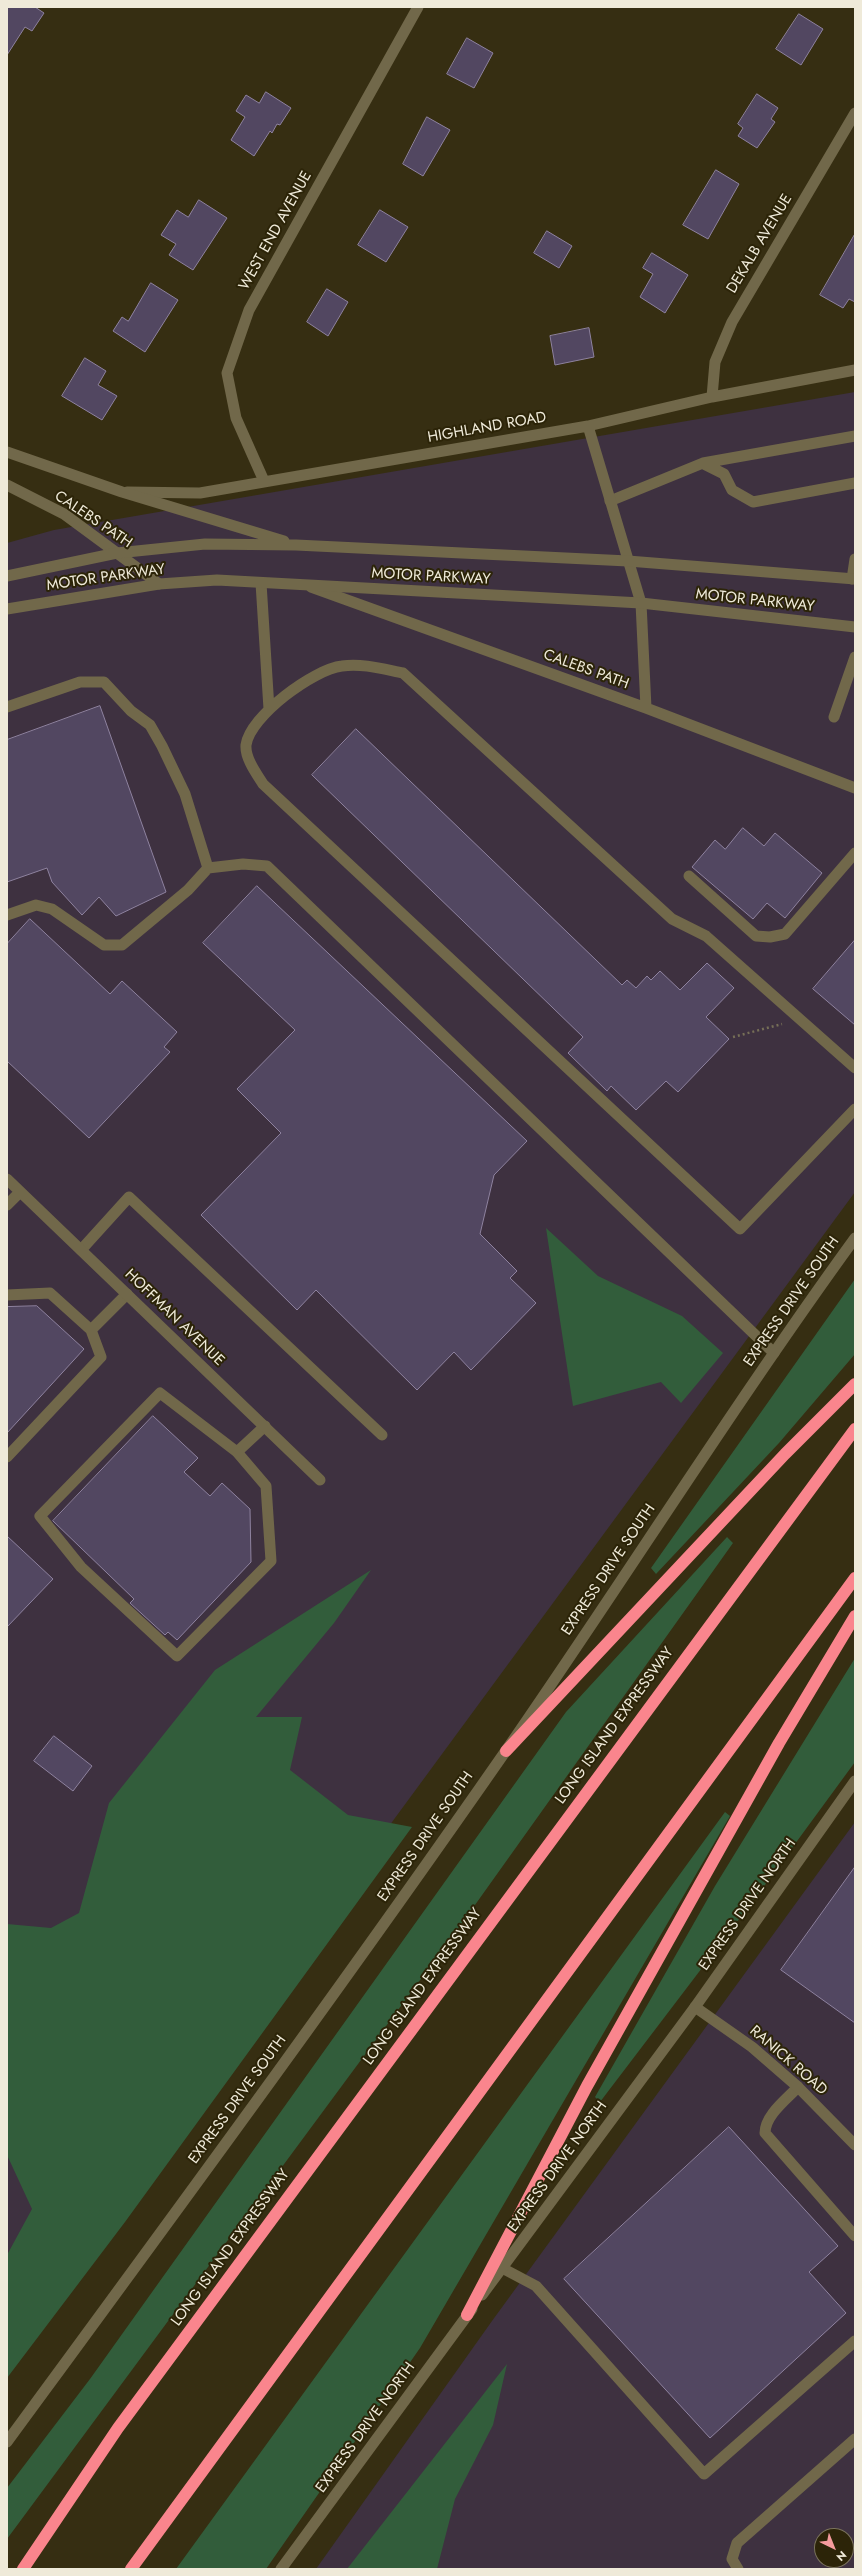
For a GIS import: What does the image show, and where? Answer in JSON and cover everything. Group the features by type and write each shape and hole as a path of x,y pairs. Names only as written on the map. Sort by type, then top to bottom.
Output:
{"highway":[{"path":"506,1750 785,1454 855,1384"},
{"name":"LONG ISLAND EXPRESSWAY","path":"23,2569 118,2428 855,1429"},
{"path":"131,2569 855,1578"},
{"path":"467,2315 587,2086 775,1750 855,1616"}],"main road":[{"name":"WEST END AVENUE","path":"264,481 236,418 227,373 249,310 418,7"},
{"name":"DEKALB AVENUE","path":"712,397 715,362 732,322 855,113"},
{"name":"HIGHLAND ROAD","path":"122,492 200,493 588,426 712,397 855,370"},
{"path":"588,426 641,603 646,708"},
{"path":"610,501 703,463 855,436"},
{"path":"7,452 122,492 296,545"},
{"path":"703,463 724,474 732,490 753,502 855,483"},
{"name":"CALEBS PATH","path":"7,485 64,514 159,584"},
{"name":"MOTOR PARKWAY","path":"7,576 117,553 205,544 296,545 628,561 854,579"},
{"path":"854,579 855,559"},
{"name":"MOTOR PARKWAY","path":"7,609 159,584 217,580 641,603 855,626"},
{"path":"260,583 269,709"},
{"name":"CALEBS PATH","path":"305,584 646,708 855,788"},
{"path":"834,717 855,657"},
{"path":"855,1068 706,936 672,919 403,673 371,666 342,666 320,672 269,709 251,730 246,746 251,765 263,784 740,1229 855,1109"},
{"path":"7,707 80,682 104,682 131,711 150,725 162,746 185,794 208,868"},
{"path":"689,876 756,936 770,937 785,934 853,856"},
{"path":"7,915 36,904 52,909 104,945 122,945 182,896 208,868 243,864 267,866 774,1352"},
{"name":"HOFFMAN AVENUE","path":"7,1179 320,1480"},
{"path":"7,1205 20,1192"},
{"path":"81,1250 129,1196 382,1435"},
{"name":"EXPRESS DRIVE SOUTH","path":"7,2442 246,2116 506,1750 774,1352 855,1238"},
{"path":"7,1295 50,1293 91,1330 101,1357 7,1457"},
{"path":"91,1330 127,1294"},
{"path":"160,1393 237,1452 266,1486 270,1561 177,1656 81,1567 40,1516 160,1393"},
{"path":"237,1452 265,1426"},
{"name":"EXPRESS DRIVE NORTH","path":"281,2569 695,2007 855,1781"},
{"name":"RANICK ROAD","path":"695,2007 752,2047 798,2086 855,2146"},
{"path":"798,2086 769,2119 765,2126 765,2133 855,2236"},
{"path":"502,2268 536,2286 704,2474 855,2341"},
{"path":"738,2569 732,2559 737,2543 855,2439"}],"path":[{"path":"733,1037 784,1023"}],"shaded area":[{"path":"855,392 855,1192 7,2346 7,543 54,530"},
{"path":"855,1822 855,2569 316,2569 492,2321"}],"green space":[{"path":"546,1228 598,1276 682,1316 723,1353 681,1403 661,1382 573,1406"},
{"path":"855,1279 855,1354 779,1443 656,1574 651,1568"},
{"path":"727,1537 733,1543 460,1926 7,2539 7,2488 90,2379 566,1712"},
{"path":"371,1570 334,1623 256,1717 302,1717 290,1770 348,1815 412,1827 125,2222 7,2378 7,2255 32,2209 7,2155 7,1924 51,1928 79,1913 109,1803 215,1670"},
{"path":"855,1658 855,1762 759,1893 600,2102 595,2097 715,1886"},
{"path":"725,1812 730,1816 420,2348 266,2569 176,2569"},
{"path":"507,2364 493,2425 455,2499 437,2569 347,2569"}],"building":[{"path":"7,7 35,7 44,13 32,31 25,27 7,55"},
{"path":"799,14 823,29 801,65 776,49"},
{"path":"467,38 493,53 474,88 447,74"},
{"path":"266,92 291,108 280,125 277,124 272,133 270,131 254,156 231,140 245,117 236,111 246,95 259,103"},
{"path":"757,94 778,108 771,119 775,122 757,148 738,136 743,128 738,124"},
{"path":"427,117 450,130 423,176 403,164"},
{"path":"716,170 739,184 708,239 683,225"},
{"path":"199,200 227,218 193,270 169,255 176,244 161,235 177,210 188,217"},
{"path":"380,210 408,227 386,262 358,245"},
{"path":"547,231 572,246 559,268 534,253"},
{"path":"855,234 855,302 849,299 843,308 820,295"},
{"path":"652,253 688,275 665,313 640,297 653,274 643,268"},
{"path":"151,283 178,300 145,352 113,331 122,317 128,321"},
{"path":"327,289 348,302 328,336 307,322"},
{"path":"589,328 594,357 555,365 550,336"},
{"path":"85,358 106,371 98,385 117,396 102,420 62,396"},
{"path":"100,706 166,892 116,916 99,897 82,915 52,882 47,868 7,882 7,740"},
{"path":"356,729 622,985 627,980 636,988 647,976 651,980 660,971 680,990 707,963 734,988 706,1017 729,1039 678,1092 666,1081 636,1110 611,1086 607,1091 568,1053 583,1037 312,775"},
{"path":"743,828 764,846 775,833 822,873 785,918 767,903 753,919 692,867 715,840 725,849"},
{"path":"257,886 527,1141 494,1175 480,1234 517,1271 510,1278 536,1303 471,1370 454,1352 417,1390 316,1290 297,1310 201,1215 281,1133 237,1089 295,1030 203,943"},
{"path":"30,919 110,994 122,981 177,1032 164,1047 170,1052 89,1138 7,1061 7,944"},
{"path":"855,940 855,1025 813,989"},
{"path":"37,1306 84,1349 7,1433 7,1307"},
{"path":"153,1416 198,1458 184,1472 210,1496 222,1483 250,1509 251,1562 177,1640 168,1632 165,1635 130,1603 134,1599 53,1521"},
{"path":"7,1536 53,1579 7,1627"},
{"path":"54,1736 92,1766 73,1791 34,1761"},
{"path":"855,1867 855,2023 781,1970"},
{"path":"729,2127 838,2246 809,2272 846,2313 710,2438 564,2279"}]}
